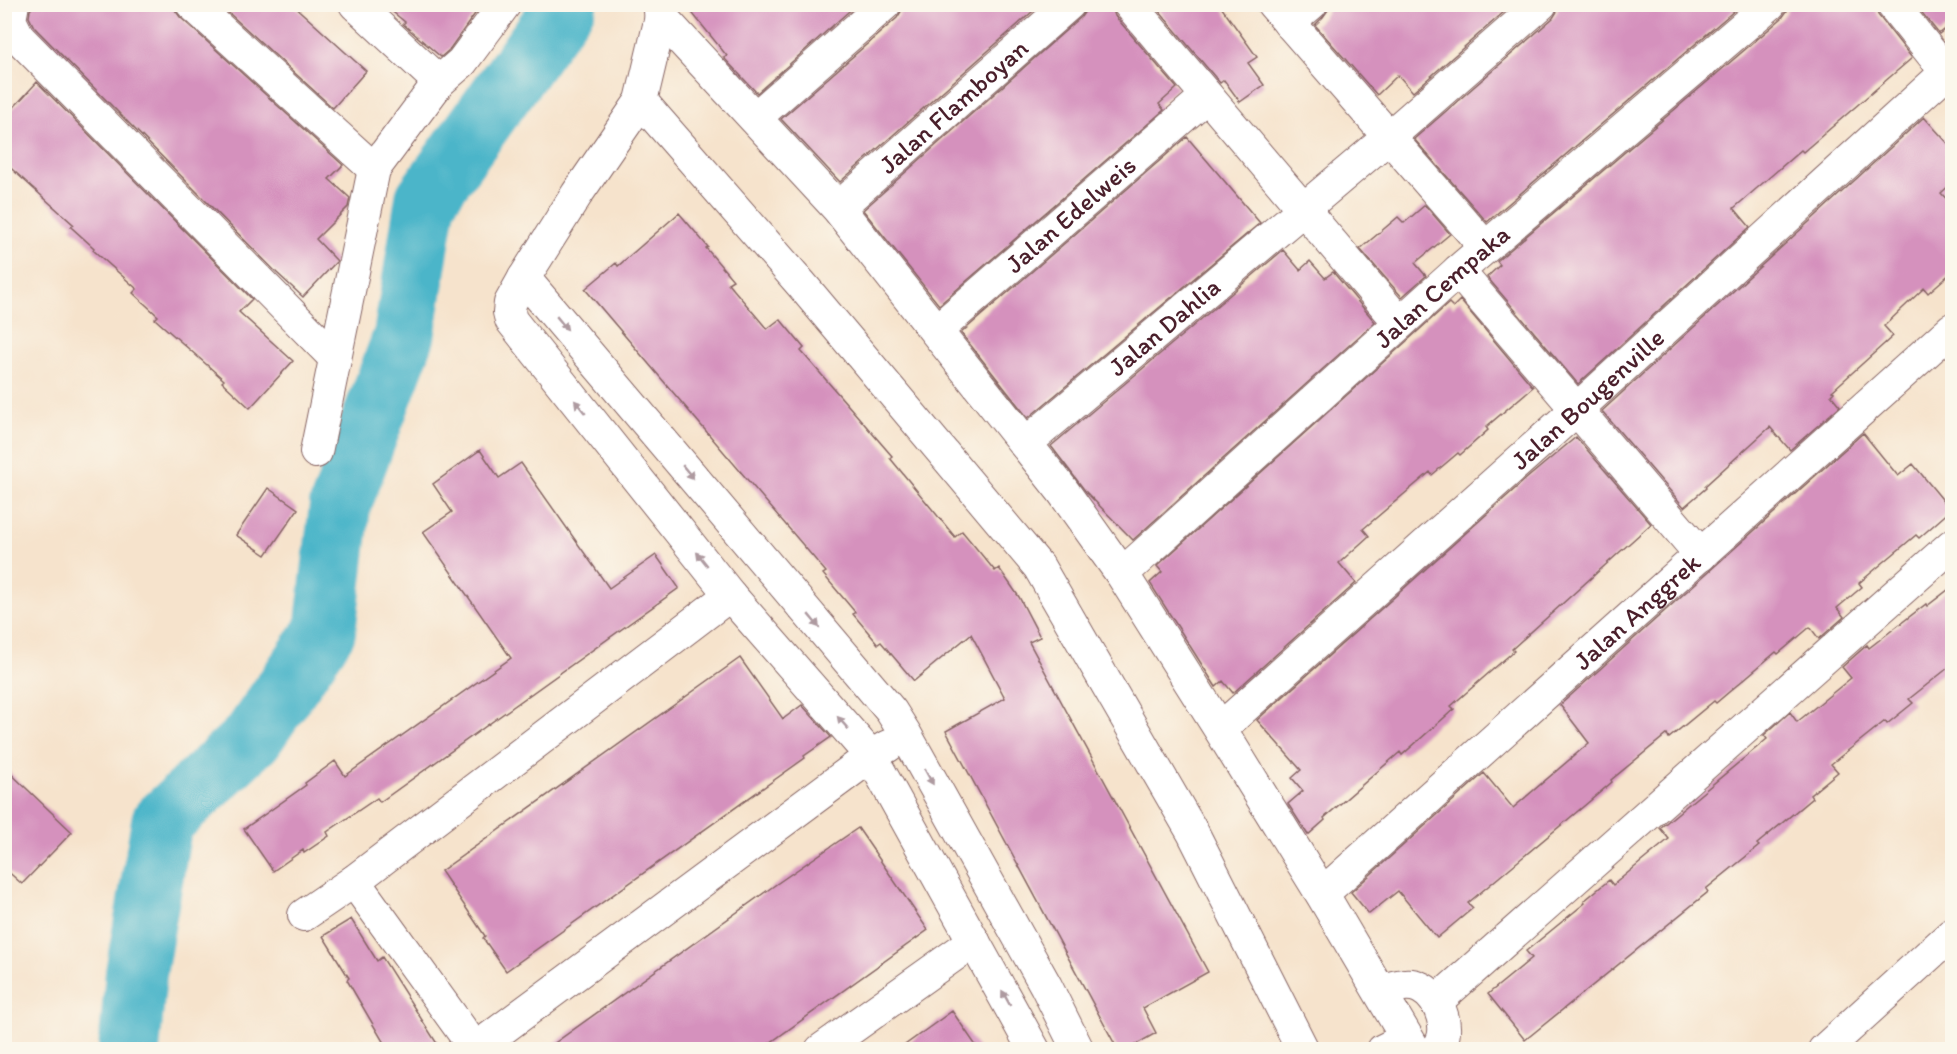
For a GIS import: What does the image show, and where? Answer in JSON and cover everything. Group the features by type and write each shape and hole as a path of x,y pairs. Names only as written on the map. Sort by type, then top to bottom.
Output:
{"street":[{"path":"14,4 10,20 19,38 335,358"},
{"path":"192,4 374,169"},
{"path":"355,4 439,82"},
{"path":"316,452 374,169 439,82 462,62 505,4"},
{"path":"755,118 885,4"},
{"name":"Jalan Flamboyan","path":"838,208 1070,4"},
{"path":"1129,4 1400,323"},
{"name":"Jalan Dahlia","path":"1025,444 1389,137 1541,4"},
{"name":"Jalan Cempaka","path":"1122,574 1458,271 1770,4"},
{"path":"1892,4 1951,73"},
{"path":"660,10 838,208 1062,490 1122,574 1220,729 1322,894 1380,992 1408,1046 1439,1046 1445,1024 1437,1001 1421,987 1400,984 1380,992"},
{"path":"660,10 641,101 577,194 524,278 510,303 508,312 511,320 730,595 872,756 1034,1050"},
{"path":"1291,11 1389,137 1485,248"},
{"name":"Jalan Bougenville","path":"1220,729 1951,73"},
{"name":"Jalan Edelweis","path":"936,331 1207,96"},
{"path":"641,101 802,285 1039,567 1192,833 1304,1050"},
{"path":"1458,271 1701,555"},
{"path":"524,278 891,711 1046,986 1078,1050"},
{"name":"Jalan Anggrek","path":"1322,894 1953,329"},
{"path":"1437,1001 1953,545"},
{"path":"304,915 354,881 730,595"},
{"path":"354,881 476,1049 872,756 906,735"},
{"path":"1824,1050 1953,934"},
{"path":"821,1050 974,941"}],"building":[{"path":"35,4 175,4 175,10 180,17 343,165 329,179 350,198 348,207 316,239 337,261 303,297 34,27 29,17 30,10"},
{"path":"219,4 292,4 366,71 333,108"},
{"path":"383,4 482,4 449,50 441,57"},
{"path":"685,4 857,4 757,93 724,58 727,56"},
{"path":"902,4 1041,4 840,182 781,119 897,18 902,10"},
{"path":"1086,4 1111,4 1115,16 1177,88 1159,104 1164,110 939,305 863,210 1081,17 1086,10"},
{"path":"1153,4 1219,4 1257,57 1248,63 1264,85 1240,102 1224,80 1220,83"},
{"path":"1328,4 1513,4 1413,92 1398,75 1377,95 1315,25 1328,10"},
{"path":"1558,4 1742,4 1487,222 1414,139 1553,18 1558,10"},
{"path":"1787,4 1874,4 1878,15 1912,58 1734,208 1750,227 1578,384 1487,277 1500,265 1497,261 1782,18 1787,11"},
{"path":"1915,4 1953,4 1953,23 1939,34"},
{"path":"37,82 252,299 239,312 293,361 250,408 222,382 224,380 155,319 158,316 133,293 137,289 93,250 94,248 71,227 74,225 4,162 4,118"},
{"path":"1924,117 1953,149 1953,182 1941,193 1953,206 1953,271 1928,293 1924,288 1884,326 1893,336 1832,391 1834,392 1831,395 1840,406 1790,450 1770,427 1684,507 1602,411"},
{"path":"1187,137 1260,223 1028,418 961,333"},
{"path":"1425,205 1450,234 1415,263 1426,276 1402,297 1360,249 1398,217 1404,223"},
{"path":"679,213 733,280 728,283 767,329 780,319 804,348 801,351 892,456 890,458 955,537 962,531 995,571 999,568 1019,597 1040,637 1029,642 1208,972 1143,1008 1156,1033 1126,1050 1118,1050 946,731 1005,698 971,634 914,681 881,642 878,644 823,574 826,572 585,289 616,263 618,266"},
{"path":"1283,250 1300,270 1310,261 1325,278 1333,272 1375,322 1133,540 1086,492 1051,446"},
{"path":"1460,300 1533,387 1486,427 1488,430 1460,455 1458,453 1432,475 1430,472 1363,529 1369,536 1339,563 1356,583 1233,693 1223,681 1216,687 1150,583 1162,572 1157,566 1449,303 1453,307"},
{"path":"1863,433 1898,476 1913,464 1951,510 1919,538 1916,535 1859,583 1862,587 1837,608 1844,617 1819,639 1810,627 1778,654 1776,652 1716,703 1714,701 1669,738 1667,734 1468,903 1473,908 1437,938 1398,891 1369,914 1351,892 1484,773 1513,808 1589,743 1560,705"},
{"path":"1576,437 1651,524 1451,706 1454,709 1402,755 1400,752 1324,818 1325,820 1308,835 1288,804 1303,791 1292,778 1301,770 1257,720"},
{"path":"480,450 499,478 521,463 609,588 656,555 679,588 380,802 377,798 327,832 329,836 304,853 303,850 273,871 244,829 306,785 305,783 335,761 345,776 511,658 423,532 452,512 433,484"},
{"path":"268,488 298,509 266,555 236,535"},
{"path":"1953,586 1953,664 1909,699 1913,703 1887,724 1885,721 1831,764 1838,772 1810,795 1812,798 1757,844 1759,846 1706,889 1708,892 1525,1040 1488,994 1532,958 1526,951 1585,903 1584,901 1609,880 1613,885 1669,839 1660,828 1767,739 1764,735 1790,712 1797,722 1851,678 1842,667 1867,645 1869,648"},
{"path":"740,658 783,719 802,705 831,737 804,756 805,758 506,971 441,871"},
{"path":"4,767 72,832 22,884 4,868"},
{"path":"858,828 928,930 760,1050 545,1050 775,885"},
{"path":"351,919 377,961 382,957 441,1050 388,1050 323,936"},
{"path":"952,1011 979,1050 898,1050"}],"waterway":[{"path":"129,1050 136,973 162,822 253,737 325,631 340,506 404,336 426,199 566,4"}]}
